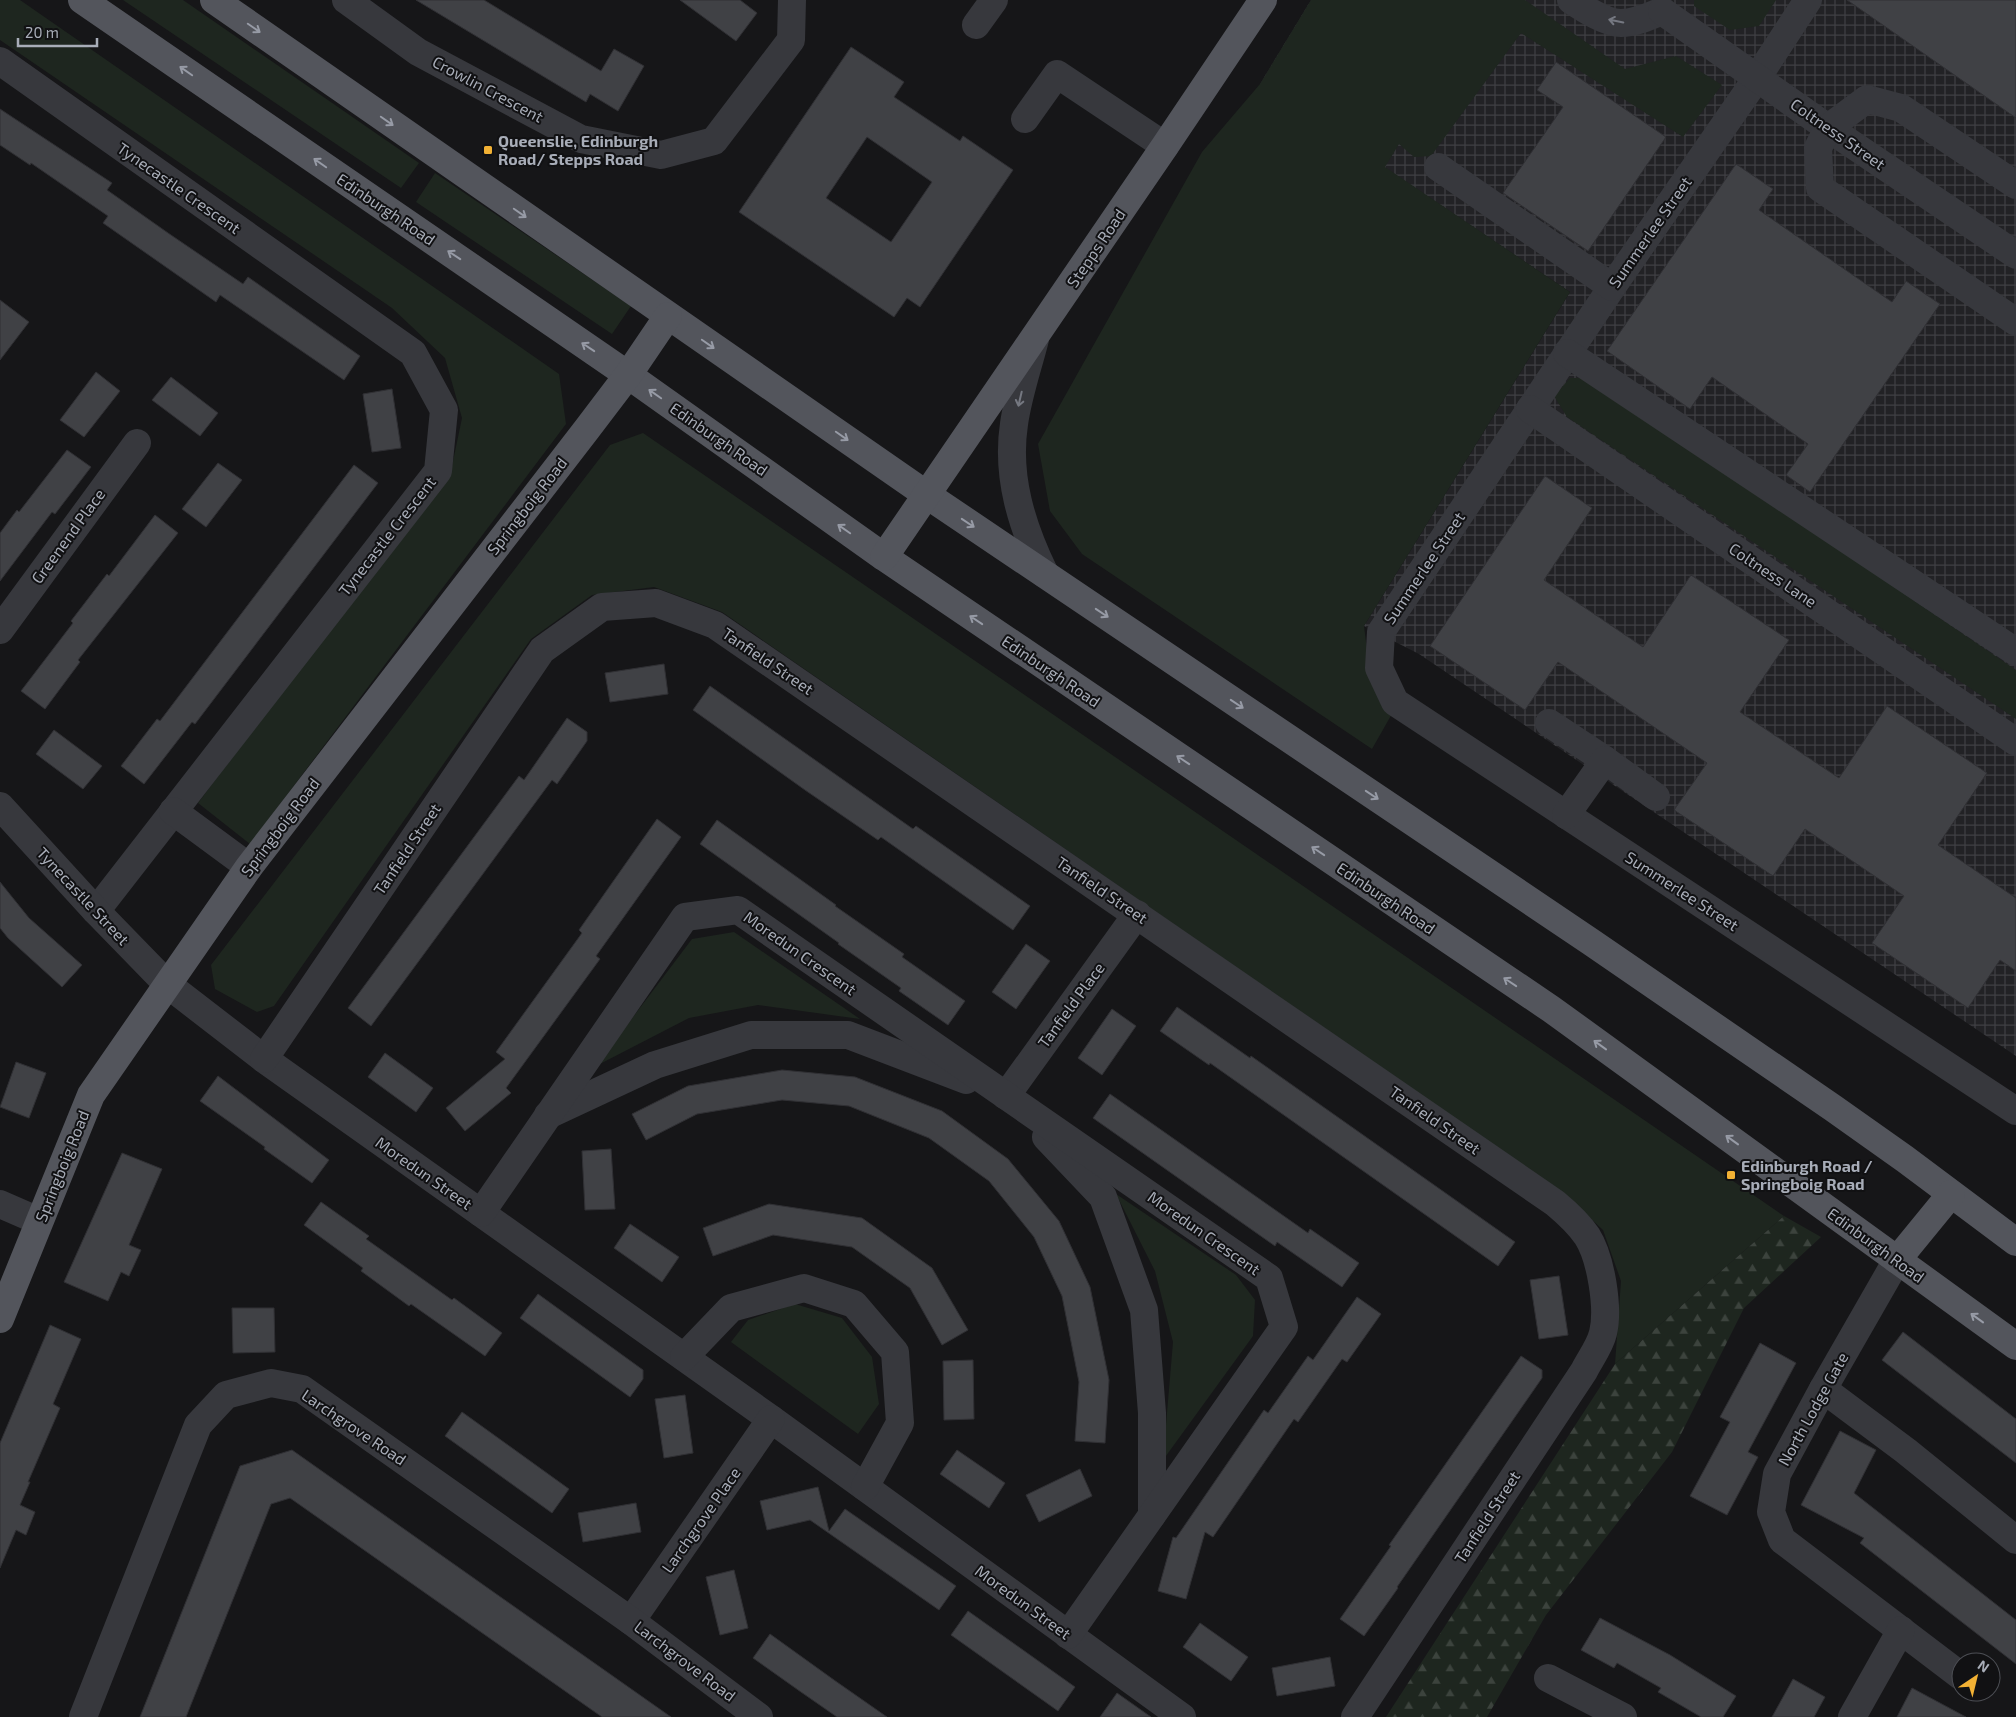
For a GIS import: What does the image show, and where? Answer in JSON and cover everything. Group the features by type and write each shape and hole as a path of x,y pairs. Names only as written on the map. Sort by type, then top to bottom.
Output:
{"main road":[{"name":"Edinburgh Road","path":"82,0 628,375 884,557 1551,1009 2016,1346"},
{"path":"214,0 927,495 1591,942 1833,1108 2016,1242"},
{"name":"Stepps Road","path":"884,557 1263,0"},
{"name":"Springboig Road","path":"0,1319 91,1095 248,867 628,375 668,316"},
{"path":"1897,1260 1951,1194"}],"street":[{"name":"Crowlin Crescent","path":"346,0 418,52 581,139 662,155 714,141 791,40 792,0"},
{"path":"976,25 994,0"},
{"name":"Coltness Street","path":"1571,0 1590,13 1620,23 1642,19 1663,5 1757,78 2016,255"},
{"name":"Summerlee Street","path":"1808,0 1757,78 1567,353 1381,632 1379,668 1395,702 2016,1111"},
{"name":"Tynecastle Crescent","path":"0,61 413,353 444,410 438,471 96,911"},
{"path":"1025,119 1057,74 1165,146"},
{"path":"2016,185 1901,108 1867,99 1828,128 1818,148 1820,188 2016,322"},
{"path":"1438,167 1612,287"},
{"path":"1036,335 1014,424 1012,462 1017,505 1030,545 1044,574"},
{"path":"1567,353 2016,652"},
{"name":"Coltness Lane","path":"1530,408 2016,742"},
{"name":"Greenend Place","path":"0,630 137,443"},
{"name":"Tanfield Street","path":"264,1059 542,650 602,607 656,603 715,625 1555,1203 1574,1220 1588,1238 1601,1272 1605,1301 1603,1334 1584,1371 1355,1717"},
{"path":"1549,723 1656,797"},
{"path":"1566,815 1605,760"},
{"name":"Tynecastle Street","path":"0,806 96,911 167,984"},
{"path":"173,811 248,867"},
{"name":"Moredun Crescent","path":"481,1213 685,917 738,910 1269,1278 1284,1327 1068,1634"},
{"name":"Tanfield Place","path":"1006,1096 1137,914"},
{"name":"Moredun Street","path":"167,984 264,1059 771,1419 1182,1717"},
{"name":"Moredun Crescent","path":"548,1115 655,1065 751,1035 848,1035 1006,1096 1103,1197 1144,1310 1152,1413 1152,1516"},
{"path":"0,1204 39,1221"},
{"name":"North Lodge Gate","path":"1897,1260 1823,1389 1778,1474 1771,1512 1782,1540 1951,1668"},
{"path":"684,1357 731,1308 804,1288 854,1304 895,1352 900,1423 864,1487"},
{"name":"Larchgrove Road","path":"83,1717 198,1425 226,1395 271,1382 302,1389 631,1621 759,1717"},
{"path":"1823,1389 1906,1451 2016,1540"},
{"name":"Larchgrove Place","path":"631,1621 771,1419"},
{"path":"1852,1717 1901,1630"},
{"path":"1548,1678 1623,1717"}],"shaded area":[{"path":"1311,0 2016,0 2016,1056 1419,654 1364,626 1570,292 1260,84"}],"green space":[{"path":"0,0 20,0 559,374 566,424 250,844 198,803 452,466 462,418 445,358 392,308 0,40"},
{"path":"123,0 183,0 419,163 401,188"},
{"path":"1311,0 1525,0 1625,69 1676,56 1722,85 1683,137 1521,33 1431,156 1414,157 1399,144 1385,167 1570,292 1364,626 1371,682 1393,712 1372,749 1082,554 1050,511 1038,444 1202,152 1260,84"},
{"path":"1694,0 1776,0 1759,26 1730,30 1694,6"},
{"path":"435,173 631,306 612,334 416,202"},
{"path":"1570,378 1587,378 2016,670 2016,719 1567,417 1554,396"},
{"path":"643,433 1784,1216 1615,1364 1621,1281 1603,1230 1563,1193 722,612 654,587 592,595 531,639 274,1006 257,1012 215,989 211,965 610,445"},
{"path":"734,932 860,1019 758,1005 689,1018 596,1066 692,939"},
{"path":"1116,1194 1236,1275 1255,1300 1253,1336 1163,1460 1173,1342 1155,1271"},
{"path":"1784,1216 1821,1237 1744,1308 1672,1452 1546,1615 1487,1717 1386,1717 1615,1364"},
{"path":"795,1304 842,1318 872,1357 879,1404 858,1434 731,1342 748,1320"}],"building":[{"path":"416,0 484,0 601,71 614,49 644,66 618,111 590,94 586,102"},
{"path":"680,0 740,0 757,13 736,41"},
{"path":"1847,0 2016,0 2016,118"},
{"path":"851,47 904,82 894,97 960,141 963,136 1013,170 920,307 907,298 894,317 739,212","holes":["867,137 932,182 891,242 826,198"]},
{"path":"1556,62 1666,137 1588,251 1503,193 1563,107 1537,90"},
{"path":"0,109 112,183 107,190 168,233 243,284 248,277 360,356 344,380 220,295 216,302 103,223 108,216 31,163 30,165 0,145"},
{"path":"1736,164 1773,189 1759,210 1892,302 1906,281 1940,304 1810,492 1786,475 1808,444 1712,377 1690,409 1607,351"},
{"path":"0,300 29,322 0,360"},
{"path":"96,372 120,391 84,437 60,420"},
{"path":"171,377 218,413 200,436 152,400"},
{"path":"392,389 401,448 372,452 363,394"},
{"path":"67,450 91,467 55,514 52,512 0,581 0,533 17,510 19,512"},
{"path":"218,463 242,480 206,527 182,509"},
{"path":"354,465 378,483 195,724 192,722 144,784 121,766 157,719 160,721"},
{"path":"1545,476 1592,508 1544,580 1643,647 1691,575 1789,640 1740,712 1839,778 1887,706 1987,773 1938,845 2016,898 2016,971 2000,960 1968,1008 1872,943 1904,896 1805,829 1773,876 1674,810 1707,763 1558,662 1525,710 1430,646"},
{"path":"155,515 178,533 78,660 80,662 45,709 21,691 73,623 71,621 107,574 109,576"},
{"path":"664,664 668,694 610,702 605,673"},
{"path":"710,686 913,829 916,826 1030,906 1013,930 881,837 878,840 805,790 693,710"},
{"path":"567,718 587,732 587,741 557,784 552,780 371,1026 348,1008 519,776 524,780"},
{"path":"54,730 102,766 83,789 36,754"},
{"path":"657,819 681,837 596,956 600,959 506,1088 511,1093 465,1131 446,1108 505,1059 496,1052 582,933 579,930"},
{"path":"717,820 904,954 902,957 965,1001 948,1025 899,991 901,988 700,844"},
{"path":"0,882 29,918 82,965 62,987 8,938 0,928"},
{"path":"1026,944 1050,961 1016,1009 992,992"},
{"path":"1177,1007 1250,1058 1251,1056 1515,1242 1498,1266 1210,1063 1209,1065 1160,1031"},
{"path":"1112,1009 1136,1026 1102,1075 1078,1058"},
{"path":"385,1053 433,1088 416,1112 368,1077"},
{"path":"16,1062 46,1073 29,1118 0,1107"},
{"path":"782,1070 855,1077 942,1111 1008,1159 1059,1221 1090,1287 1109,1380 1105,1443 1075,1441 1079,1382 1062,1296 1034,1237 989,1181 929,1138 849,1106 782,1100 697,1114 646,1140 632,1114 688,1086"},
{"path":"218,1076 329,1160 312,1183 200,1101"},
{"path":"1110,1094 1308,1233 1310,1229 1359,1263 1342,1287 1277,1242 1275,1246 1093,1118"},
{"path":"611,1149 615,1209 585,1210 582,1151"},
{"path":"122,1153 162,1169 129,1245 141,1250 129,1276 121,1272 108,1301 64,1282"},
{"path":"321,1202 369,1236 366,1239 452,1300 454,1298 502,1333 485,1356 411,1304 409,1306 361,1271 363,1268 304,1225"},
{"path":"769,1204 862,1218 932,1268 968,1330 942,1345 910,1288 852,1247 773,1235 713,1256 703,1228"},
{"path":"630,1224 679,1257 662,1282 614,1248"},
{"path":"1559,1276 1568,1335 1539,1339 1530,1280"},
{"path":"538,1294 643,1370 643,1379 630,1397 520,1318"},
{"path":"1357,1297 1381,1314 1347,1362 1342,1359 1298,1422 1294,1419 1213,1537 1205,1532 1186,1599 1158,1591 1173,1537 1176,1538 1264,1410 1268,1413 1308,1356 1313,1360"},
{"path":"232,1308 274,1308 275,1352 233,1353"},
{"path":"50,1325 81,1339 53,1404 60,1408 20,1505 35,1512 26,1535 16,1530 0,1568 0,1443"},
{"path":"1903,1332 2016,1419 2016,1463 1882,1360"},
{"path":"1760,1343 1796,1363 1748,1452 1758,1457 1727,1515 1690,1496 1730,1422 1720,1417"},
{"path":"1521,1356 1542,1370 1542,1378 1364,1636 1340,1619 1391,1546 1389,1545"},
{"path":"973,1360 974,1419 944,1420 943,1361"},
{"path":"685,1395 693,1453 664,1458 655,1399"},
{"path":"462,1412 569,1489 552,1513 445,1436"},
{"path":"1840,1431 1876,1450 1854,1493 2016,1620 2016,1664 1860,1543 1864,1538 1801,1505"},
{"path":"292,1450 671,1717 602,1717 290,1498 271,1504 186,1717 140,1717 240,1466"},
{"path":"957,1450 1005,1483 989,1508 940,1474"},
{"path":"1080,1469 1092,1496 1039,1522 1026,1495"},
{"path":"818,1487 829,1531 845,1509 956,1586 939,1610 810,1520 767,1530 760,1501"},
{"path":"636,1503 641,1532 583,1542 578,1513"},
{"path":"734,1570 748,1628 720,1635 706,1577"},
{"path":"968,1611 1075,1687 1058,1711 951,1635"},
{"path":"1600,1618 1670,1655 1736,1696 1723,1717 1701,1717 1658,1692 1661,1688 1617,1663 1614,1668 1581,1650"},
{"path":"1200,1623 1248,1657 1231,1681 1183,1647"},
{"path":"770,1634 887,1717 837,1717 753,1658"},
{"path":"1330,1657 1335,1686 1277,1696 1272,1668"},
{"path":"1793,1679 1825,1697 1814,1717 1772,1717"},
{"path":"1912,1688 1966,1717 1897,1717"},
{"path":"1117,1693 1151,1717 1100,1717"}],"place":[{"name":"Queenslie, Edinburgh Road/ Stepps Road","path":"488,150"},
{"name":"Edinburgh Road / Springboig Road","path":"1731,1175"}]}
